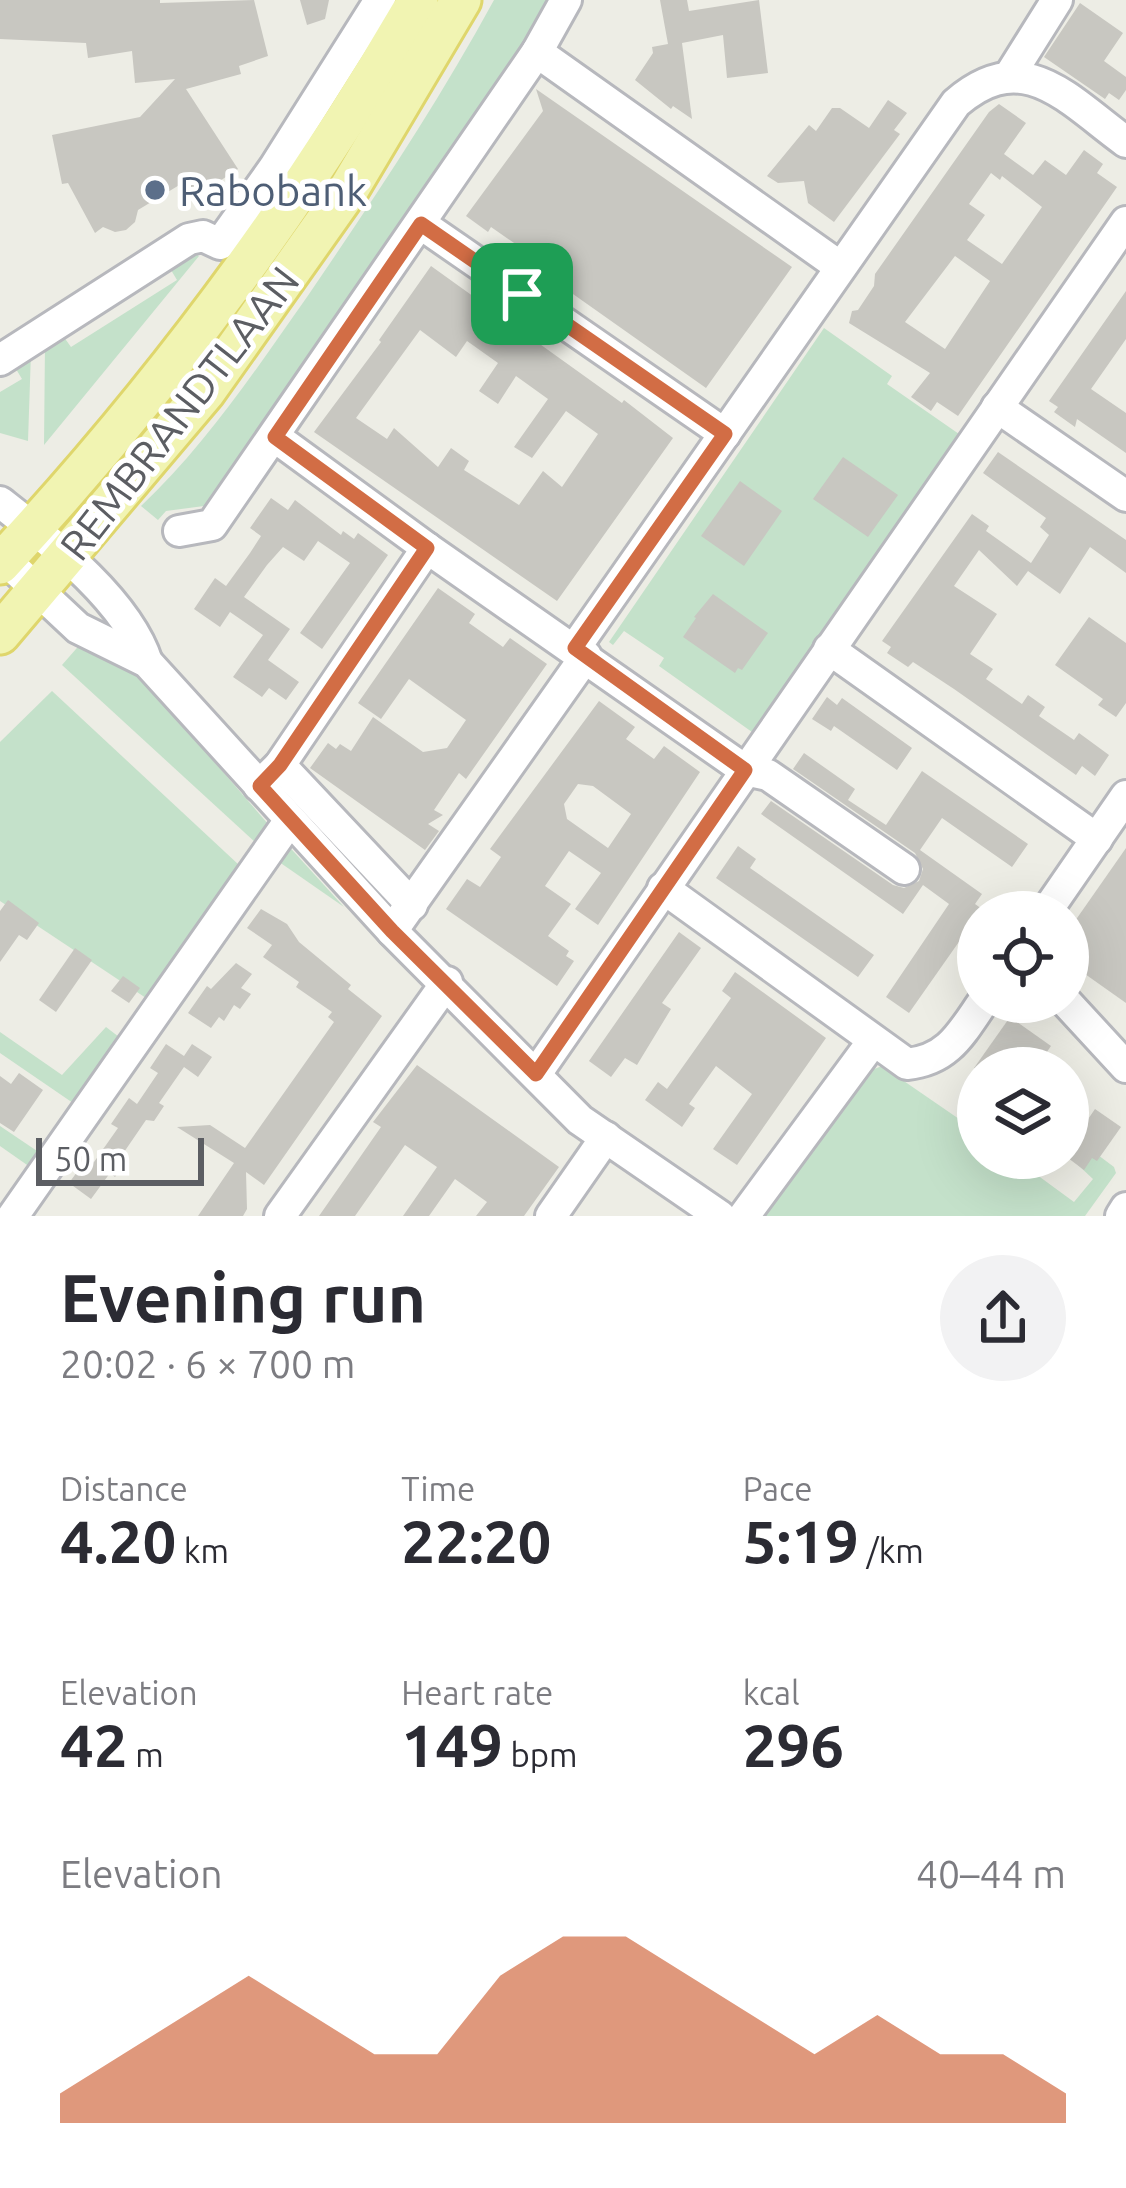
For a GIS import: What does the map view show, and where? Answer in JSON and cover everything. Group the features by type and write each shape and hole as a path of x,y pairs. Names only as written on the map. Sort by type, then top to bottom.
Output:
{"main road":[{"name":"REMBRANDTLAAN","path":"2,560 103,450 224,300 298,195 418,0"},
{"name":"REMBRANDTLAAN","path":"0,634 205,392 350,187 461,0"}],"street":[{"name":"REMBRANDTLAAN","path":"0,360 189,239 203,236 220,244 380,0"},
{"path":"179,531 212,526 537,52 566,0"},
{"path":"1010,75 1057,0"},
{"path":"537,52 839,266"},
{"path":"392,931 839,266 956,103 976,85 1010,75 1046,84 1126,142"},
{"path":"536,1074 1126,222"},
{"path":"421,224 725,434"},
{"path":"997,407 1126,496"},
{"path":"275,437 745,770 768,775 904,869"},
{"path":"0,502 122,613 139,636 147,662"},
{"path":"270,775 427,548"},
{"path":"2,560 78,628 147,662 412,905"},
{"path":"829,649 1096,839"},
{"path":"270,775 290,820 392,931 580,1120 720,1216"},
{"path":"1060,891 1126,796"},
{"path":"13,1216 290,820"},
{"path":"663,888 907,1064 929,1062 951,1048 968,1023"},
{"path":"280,1216 447,982"},
{"path":"1085,1023 1126,1067"},
{"path":"744,1216 873,1041"},
{"path":"550,1216 606,1138"},
{"path":"1121,1216 1126,1208"}],"green space":[{"path":"494,0 553,0 525,51 213,500 204,506 166,511 158,520 141,506 208,432 307,297 428,114"},
{"path":"190,250 199,256 44,445 45,343 61,333 71,347 177,280 168,265"},
{"path":"824,328 892,376 887,384 959,434 752,732 659,666 664,658 624,631 613,645 609,642"},
{"path":"31,352 28,441 0,433 0,392 22,379 13,364"},
{"path":"83,641 135,670 268,824 257,844 62,665"},
{"path":"52,691 239,865 146,998 0,901 0,742"},
{"path":"284,841 344,907 272,857"},
{"path":"106,1027 119,1037 73,1103 0,1053 0,1032 62,1075"},
{"path":"882,1066 957,1118 957,1179 1043,1179 1074,1202 1093,1179 1089,1175 1090,1149 1116,1173 1085,1216 763,1216 864,1073"},
{"path":"0,1126 40,1153 30,1167 0,1146"}],"building":[{"path":"0,0 254,0 268,56 239,66 241,74 186,89 238,169 197,196 186,181 138,210 135,222 126,230 103,227 95,233 68,183 62,184 52,135 140,117 175,79 135,83 132,51 88,58 86,43 0,39"},
{"path":"300,0 329,0 325,19 307,25"},
{"path":"660,0 687,0 689,11 759,0 768,73 727,78 723,35 682,43 692,119 671,109 635,80 653,53 652,47 668,44"},
{"path":"1080,3 1123,33 1104,61 1126,77 1126,90 1119,100 1109,93 1105,99 1044,57"},
{"path":"536,89 792,267 706,388 522,258 527,252 466,216 543,111"},
{"path":"888,100 907,113 894,130 900,134 834,222 808,203 804,181 778,183 767,176 809,125 816,131 832,108 840,108 869,128"},
{"path":"999,104 1026,123 1004,154 1033,175 1045,160 1066,175 1084,150 1103,164 1097,173 1117,187 958,416 937,402 931,411 911,397 930,373 849,323 852,311 858,310 874,286 875,274","holes":["991,173 1000,180 1002,176 1042,207 1002,264 967,240 985,215 969,204","955,256 990,281 945,349 905,322"]},
{"path":"431,266 673,438 557,601 314,432","holes":["420,330 456,357 467,341 498,363 479,391 498,404 516,376 548,399 514,447 532,458 566,411 598,434 562,487 543,471 519,505 464,470 469,461 451,448 438,467 394,428 387,439 356,418"]},
{"path":"1126,291 1126,339 1091,389 1126,413 1126,453 1077,419 1075,427 1054,412 1058,407 1049,401"},
{"path":"998,452 1126,540 1126,573 1090,547 1060,594 1028,571 1017,586 979,550 954,586 997,614 970,654 993,669 986,679 1022,704 1028,695 1045,707 1039,716 1074,740 1079,733 1109,755 1095,776 1082,766 1076,775 913,662 908,667 887,653 891,647 882,641 972,514 989,526 986,531 1031,563 1049,535 1040,527 1046,518 983,473"},
{"path":"843,457 898,495 868,537 813,499"},
{"path":"740,481 782,511 744,566 701,536"},
{"path":"271,498 288,510 295,500 341,535 343,531 354,539 358,533 388,555 322,649 300,633 350,563 318,541 304,561 283,547 244,597 290,629 268,660 299,682 286,700 269,688 262,697 233,677 263,635 230,612 220,627 194,609 215,578 226,586 250,553 261,536 250,528"},
{"path":"438,588 475,614 469,623 503,647 510,638 547,664 466,779 459,773 434,810 443,815 428,824 439,831 425,850 310,768 328,743 351,751 373,717 423,752 447,748 466,720 409,679 381,719 358,703"},
{"path":"713,594 768,633 735,673 683,637"},
{"path":"1089,617 1126,643 1126,703 1116,717 1098,705 1103,699 1055,665"},
{"path":"827,697 837,705 842,698 912,748 897,770 834,726 831,731 812,719"},
{"path":"599,701 635,727 626,739 654,759 664,746 700,772 598,925 575,909 601,873 569,851 545,886 571,904 548,936 569,951 566,956 574,961 557,986 446,909 467,879 480,887 501,857 490,849","holes":["578,784 593,786 631,814 608,848 567,819 564,804"]},
{"path":"804,753 855,789 848,800 886,825 922,771 1028,844 1012,867 942,818 920,850 978,891 957,891 957,945 909,1013 886,997 949,904 923,885 903,914 761,814 771,801 893,885 904,888 919,881 923,869 915,853 793,769"},
{"path":"738,846 756,859 750,868 874,955 858,977 716,878"},
{"path":"1126,848 1126,1003 1089,977 1089,901"},
{"path":"8,900 39,923 27,940 19,935 0,962 0,911"},
{"path":"261,909 287,924 299,942 382,1016 264,1185 246,1172 243,1216 198,1216 234,1163 177,1127 210,1125 245,1148 334,1022 328,1017 332,1012 263,957 272,945 247,928"},
{"path":"679,932 701,948 662,1003 671,1009 637,1065 625,1058 611,1077 589,1061"},
{"path":"75,948 92,960 56,1012 39,1000"},
{"path":"236,963 252,974 241,988 251,994 240,1009 234,1005 224,1021 219,1017 211,1028 188,1013 207,986 211,989"},
{"path":"735,972 826,1038 737,1165 713,1149 752,1094 716,1066 689,1104 695,1108 682,1127 645,1100 658,1082 667,1089 706,1034 731,998 722,991"},
{"path":"123,976 140,988 129,1003 111,991"},
{"path":"1006,1023 1018,1023 1051,1046 1050,1047 989,1047"},
{"path":"166,1044 184,1056 192,1044 212,1057 198,1077 184,1067 159,1103 164,1106 154,1121 146,1120 120,1158 126,1162 115,1177 110,1173 91,1199 69,1183 88,1157 94,1162 118,1128 111,1124 129,1098 137,1104 158,1073 150,1068"},
{"path":"417,1065 559,1167 524,1216 476,1216 487,1202 455,1179 429,1216 403,1216 437,1167 405,1145 355,1216 319,1216 381,1127 373,1122"},
{"path":"19,1073 43,1090 14,1132 0,1123 0,1076 11,1084"},
{"path":"1095,1109 1121,1127 1097,1161 1092,1158 1089,1162 1089,1118"}],"place":[{"name":"Rabobank","path":"155,190"}],"route":[{"path":"421,224 522,294 725,434 575,648 745,770 536,1074 392,931 260,786 280,765 427,548 275,437 421,224"}]}
